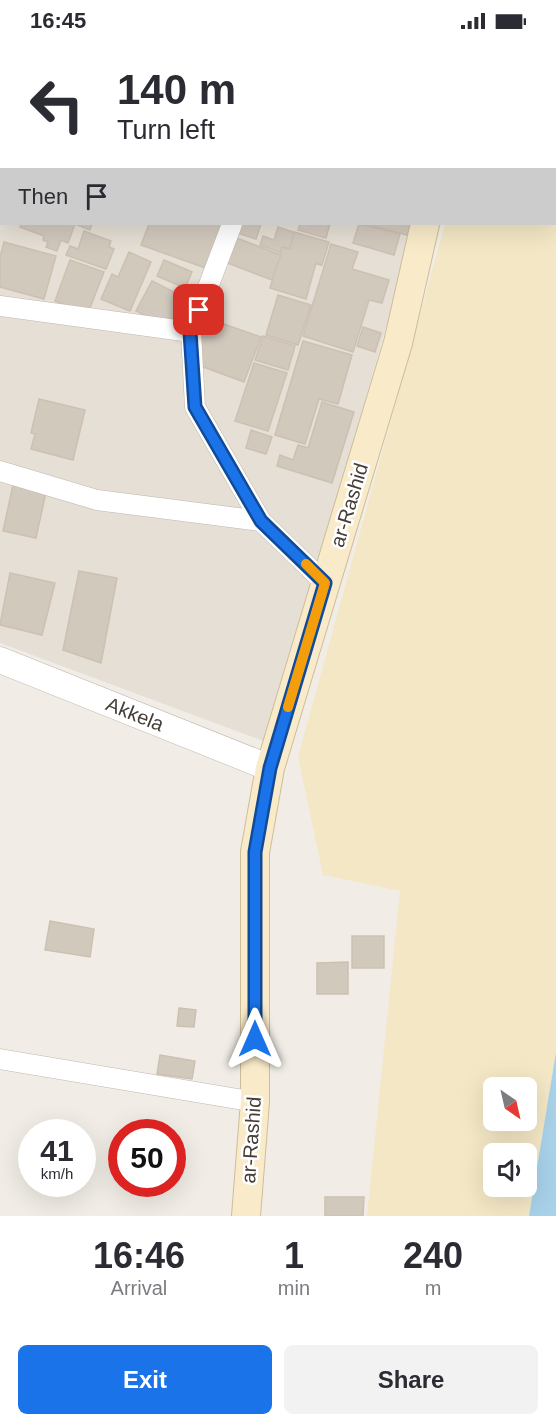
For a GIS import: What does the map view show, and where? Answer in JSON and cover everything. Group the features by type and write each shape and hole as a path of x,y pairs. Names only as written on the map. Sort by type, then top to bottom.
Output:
{"main road":[{"name":"ar-Rashid","path":"246,1216 255,1102 255,852 270,768 398,343 425,225"}],"street":[{"path":"232,225 190,332 195,407 261,521 325,583"},
{"path":"0,306 190,332"},
{"path":"0,471 97,500 261,521"},
{"name":"Akkela","path":"0,660 270,768"},
{"path":"0,1059 255,1102"}],"shaded area":[{"path":"0,225 416,225 266,742 0,643"}],"sand":[{"path":"445,225 556,225 556,1052 537,1167 537,1143 483,1143 483,1197 532,1197 529,1216 367,1216 400,891 323,875 298,757"}],"water":[{"path":"556,1052 556,1216 529,1216 532,1197 537,1197 537,1167"}],"building":[{"path":"21,225 75,225 68,243 61,240 57,251 46,247 48,242 43,240 44,236 20,227"},
{"path":"78,225 92,225 90,230"},
{"path":"149,225 228,225 211,270 141,245"},
{"path":"237,225 261,225 256,239 234,232"},
{"path":"300,225 330,225 326,238 298,230"},
{"path":"359,225 400,234 394,255 353,243"},
{"path":"369,225 410,225 407,235"},
{"path":"278,227 328,244 321,265 314,263 305,288 276,279 285,254 260,245 263,236 274,240"},
{"path":"84,231 111,241 109,247 114,249 106,269 66,255 70,246 78,249"},
{"path":"294,232 329,242 322,265 316,263 306,299 270,288 282,247 290,249"},
{"path":"234,237 281,255 272,280 225,262"},
{"path":"4,242 56,256 44,299 0,287 0,257"},
{"path":"331,244 358,252 352,269 389,280 382,303 369,300 353,352 303,336"},
{"path":"129,252 151,262 130,311 101,299 112,274 118,277"},
{"path":"70,260 104,272 88,313 55,301"},
{"path":"164,260 192,272 185,288 157,276"},
{"path":"152,281 184,297 168,327 136,311"},
{"path":"278,295 311,305 298,345 266,335"},
{"path":"204,317 261,337 244,382 187,361"},
{"path":"363,327 381,333 375,352 357,346"},
{"path":"263,336 295,346 288,370 255,360"},
{"path":"303,341 352,355 338,404 319,399 305,444 275,435"},
{"path":"254,363 287,373 268,431 235,421"},
{"path":"39,399 85,410 73,460 31,449 35,434 31,433"},
{"path":"322,402 354,412 332,483 277,466 280,455 293,460 298,445 308,448"},
{"path":"251,430 272,437 266,454 246,448"},
{"path":"13,485 46,492 36,538 3,531"},
{"path":"79,571 117,578 101,663 63,650"},
{"path":"10,573 55,583 42,635 0,625"},
{"path":"50,921 94,929 90,957 45,950"},
{"path":"352,936 384,936 384,968 352,968"},
{"path":"348,962 348,994 317,994 317,963"},
{"path":"179,1008 196,1010 194,1027 177,1026"},
{"path":"160,1055 195,1061 192,1079 157,1074"},
{"path":"325,1197 364,1197 363,1216 325,1216"}],"slow traffic":[{"path":"288,707 325,583 306,564"}],"route":[{"path":"199,310 190,332 195,407 261,521 325,583 270,768 255,852 255,1039"}]}
